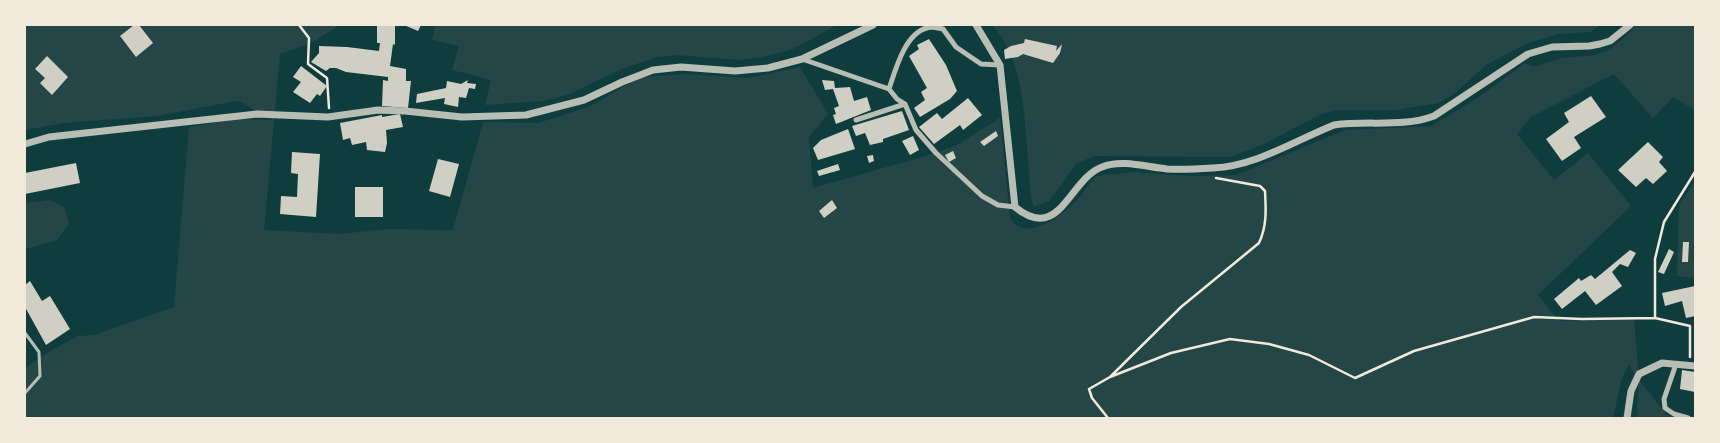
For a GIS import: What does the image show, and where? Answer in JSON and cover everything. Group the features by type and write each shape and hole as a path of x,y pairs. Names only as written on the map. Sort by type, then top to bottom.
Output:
{"street":[{"path":"25,144 49,137 257,114 328,117 378,110 462,117 526,115 584,100 653,70 681,67 735,71 768,68 802,60 872,25"},
{"path":"976,25 1000,65 1016,207"},
{"path":"802,60 889,89 905,104 916,130 936,153 982,196 998,205 1016,207 1034,218 1053,215 1092,173 1101,167 1117,164 1168,169 1214,168 1252,162 1334,125 1345,123 1386,124 1425,120 1528,54 1552,47 1600,44 1610,41 1630,25"},
{"path":"889,89 902,53 912,38 927,28 943,29 956,48 981,64 1000,65"},
{"path":"856,120 905,104"},
{"path":"1627,418 1631,390 1639,374 1662,363 1692,366"},
{"path":"1676,364 1664,399 1665,408 1674,414 1688,418"}],"lane":[{"path":"25,333 39,352 40,376 25,394"}],"path":[{"path":"299,25 309,38 308,64 327,78 328,117"},
{"path":"1655,318 1655,259 1664,222 1695,172"},
{"path":"1110,377 1181,308 1259,242 1264,232 1266,212 1265,191 1260,186 1212,178"},
{"path":"1108,418 1092,398 1089,390 1110,377 1171,353 1230,339 1269,344 1309,355 1355,378 1414,351 1534,317 1582,319 1655,318 1690,326 1692,366"}],"shaded area":[{"path":"25,25 339,25 314,42 280,54 264,230 340,234 386,229 453,230 483,122 538,123 589,107 640,77 686,74 748,78 800,67 828,114 809,137 813,188 929,155 957,145 1000,118 1010,218 1016,225 1023,228 1040,226 1057,217 1081,196 1096,176 1133,172 1192,176 1236,175 1345,130 1431,126 1476,99 1525,63 1533,67 1562,58 1596,55 1610,49 1636,25 1695,25 1695,110 1673,97 1653,118 1614,74 1531,117 1517,134 1554,180 1588,153 1631,206 1538,295 1559,321 1634,318 1639,380 1629,365 1622,378 1613,418 25,418 25,368 50,351 78,336 94,335 174,307 189,127 235,119 273,120 236,101 157,116 63,123 25,130"},
{"path":"435,25 837,25 793,49 763,57 739,60 676,55 657,57 622,69 567,95 542,101 485,105 491,80 452,70 459,46 432,40"},
{"path":"992,25 1601,25 1590,32 1558,34 1526,44 1486,65 1454,94 1439,103 1396,110 1338,110 1321,114 1264,144 1231,157 1095,156 1077,163 1049,201 1034,207 1030,194 1024,112 1017,74 1003,40"},
{"path":"1695,182 1695,278 1677,276 1679,204"},
{"path":"50,200 64,207 69,223 57,240 25,249 25,203"},
{"path":"1639,380 1666,414 1675,418 1637,418"}],"building":[{"path":"134,25 139,25 153,43 136,57 120,36"},
{"path":"377,25 395,26 395,45 393,44 390,66 406,69 406,81 411,81 408,108 382,106 383,80 388,81 388,77 346,72 336,68 330,68 326,71 311,62 319,53 319,46 379,51 380,43 377,43"},
{"path":"404,25 421,25 418,31"},
{"path":"929,39 946,65 957,91 950,99 920,117 914,108 925,100 921,92 927,88 909,56 919,49 917,45"},
{"path":"1025,39 1057,46 1056,51 1062,44 1060,53 1053,63 1023,54 1018,57 1005,59 1004,50 1024,43"},
{"path":"47,56 68,77 52,95 40,83 45,78 35,69"},
{"path":"301,66 327,86 320,96 317,94 310,103 293,92 301,82 293,77"},
{"path":"468,80 467,83 476,84 475,89 469,88 466,98 459,97 458,107 444,104 445,98 416,103 417,94 446,88 447,81 461,84"},
{"path":"822,80 834,81 835,88 850,87 854,101 867,97 871,110 836,124 833,115 836,114 834,108 839,106 833,89 825,90"},
{"path":"1591,96 1606,117 1574,137 1581,148 1562,161 1546,139 1569,122 1564,113"},
{"path":"968,98 982,115 963,130 960,125 934,144 919,127 937,113 942,119"},
{"path":"902,111 909,130 883,139 883,142 870,145 865,133 856,136 852,126"},
{"path":"400,114 403,127 386,130 387,143 385,152 367,150 366,142 352,145 350,138 343,140 340,123 382,115 382,117"},
{"path":"848,129 855,149 818,160 813,148 821,140"},
{"path":"996,131 998,136 984,146 980,142"},
{"path":"913,136 919,150 910,155 902,141"},
{"path":"1648,142 1663,157 1659,162 1667,171 1653,184 1646,178 1636,187 1618,170"},
{"path":"953,151 956,158 949,162 945,155"},
{"path":"292,152 320,154 316,217 280,214 281,196 297,197 298,174 291,173"},
{"path":"873,155 874,161 869,163 867,156"},
{"path":"438,159 459,164 450,197 429,191"},
{"path":"76,163 80,183 25,194 25,173"},
{"path":"838,164 840,170 819,176 817,171"},
{"path":"355,187 383,187 383,217 355,217"},
{"path":"832,200 837,208 824,218 819,211"},
{"path":"1683,242 1689,242 1688,262 1682,262"},
{"path":"1669,249 1674,252 1664,274 1658,272"},
{"path":"1630,250 1636,253 1628,267 1620,264 1612,272 1622,286 1596,305 1585,291 1562,309 1554,299 1579,278 1581,281 1591,275 1595,279"},
{"path":"30,281 42,301 50,296 70,329 46,345 25,307 25,285"},
{"path":"1695,286 1695,316 1686,318 1682,301 1665,306 1662,293"},
{"path":"1682,370 1695,372 1695,392 1680,389"}]}
